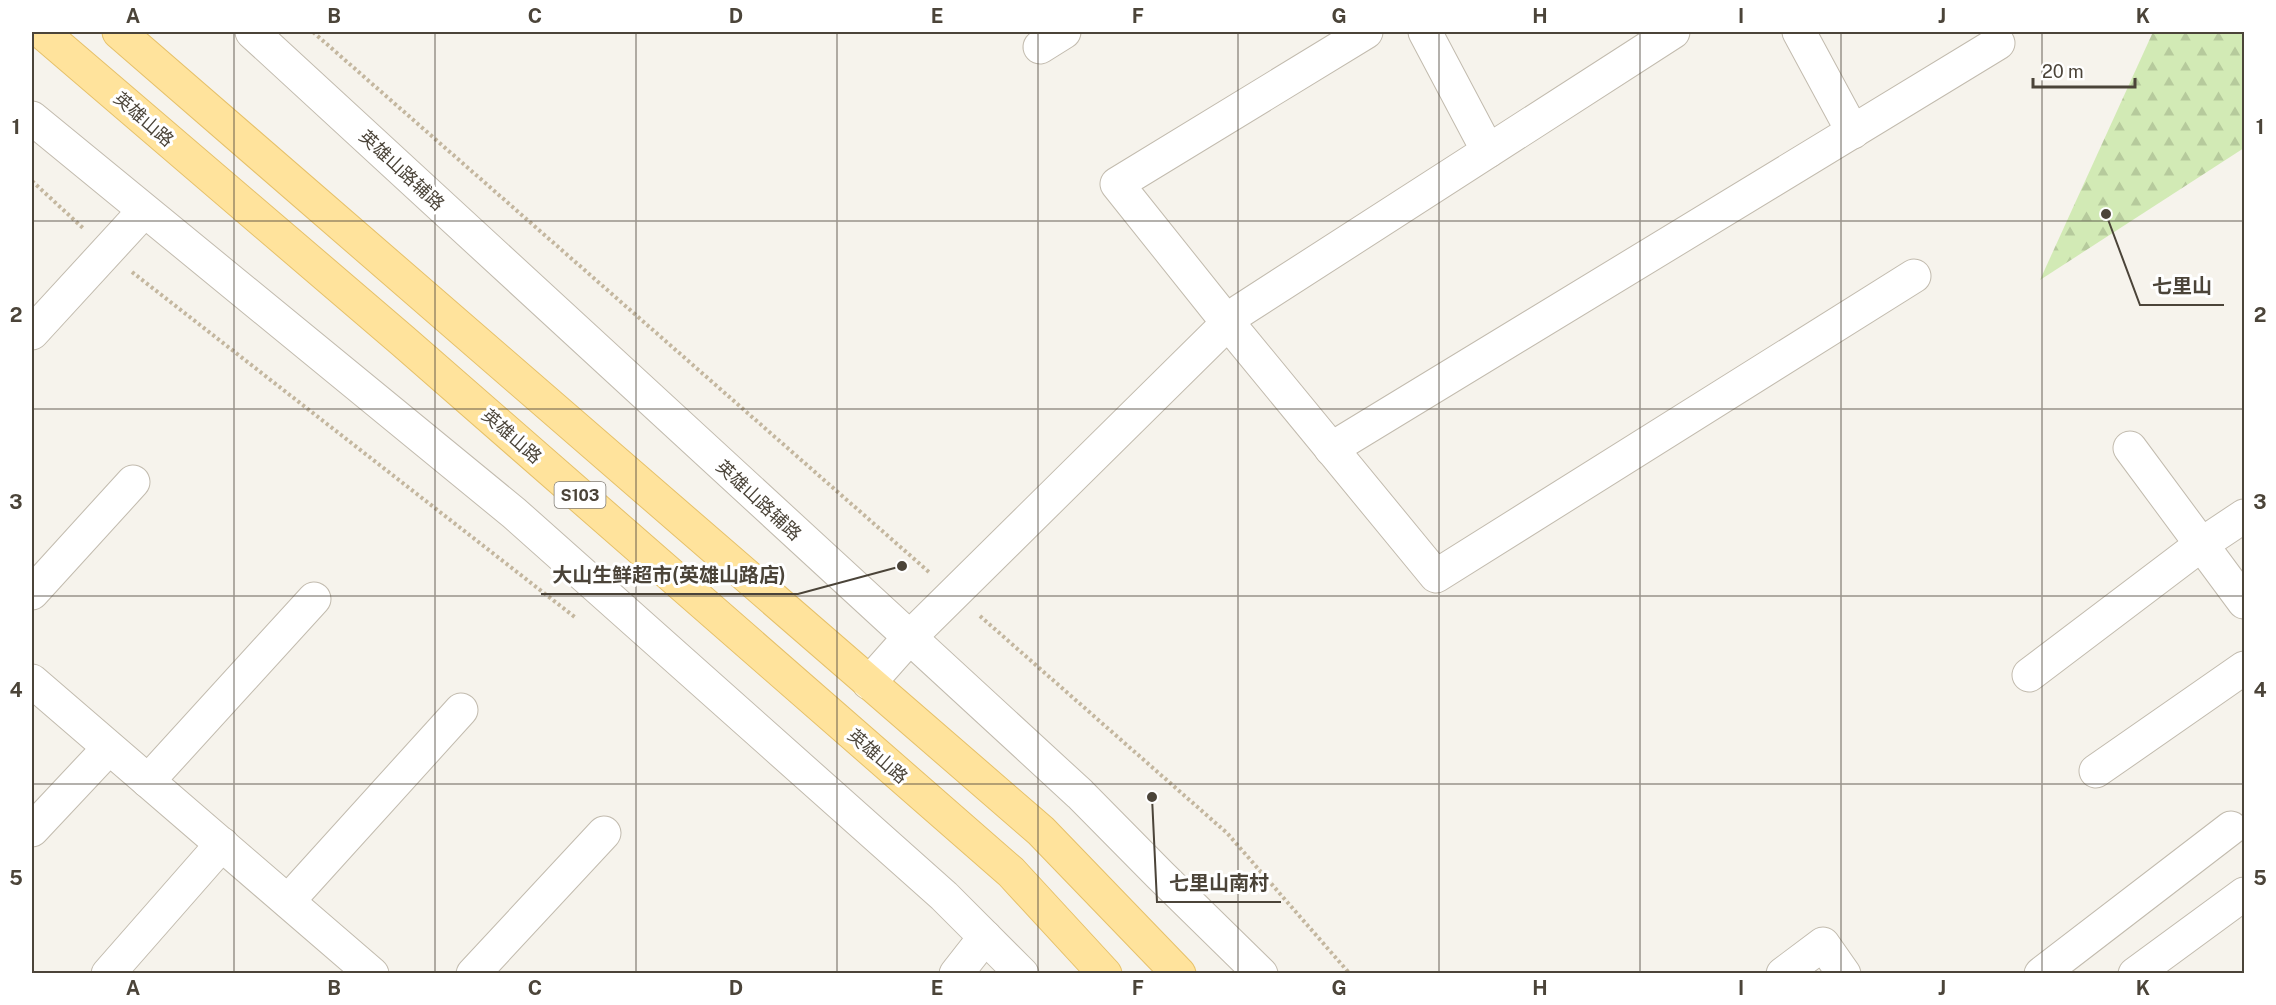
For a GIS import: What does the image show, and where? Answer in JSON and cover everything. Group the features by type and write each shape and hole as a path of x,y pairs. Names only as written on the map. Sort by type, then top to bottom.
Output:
{"main road":[{"name":"英雄山路","path":"42,32 403,341 1011,872 1105,974"},
{"name":"S103","path":"118,32 1041,831 1179,974"}],"street":[{"name":"英雄山路辅路","path":"252,32 1080,794 1261,974"},
{"path":"1366,32 1117,184 1227,323 1436,576 1914,276"},
{"path":"1425,32 1488,151"},
{"path":"869,683 909,638 1240,311 1673,32"},
{"path":"1799,32 1853,132"},
{"path":"1331,449 1998,43"},
{"path":"32,118 514,513 944,896 1022,974"},
{"path":"32,333 144,211"},
{"path":"2130,448 2244,602"},
{"path":"32,593 133,482"},
{"path":"2029,675 2202,544 2244,516"},
{"path":"148,781 314,599"},
{"path":"2096,771 2244,668"},
{"path":"32,681 288,901 357,969"},
{"path":"288,901 461,710"},
{"path":"32,830 109,748"},
{"path":"2041,974 2240,830"},
{"path":"473,974 604,832"},
{"path":"108,974 222,844"},
{"path":"2135,974 2244,894"},
{"path":"956,974 985,937"},
{"path":"1784,974 1823,944 1844,974"}],"path":[{"path":"313,32 932,574"},
{"path":"32,181 93,237"},
{"path":"128,268 581,621"},
{"path":"976,613 1227,833 1350,974"}],"green space":[{"path":"2153,32 2244,32 2244,148 2040,280"}],"place":[{"name":"七里山","path":"2106,214"},
{"name":"大山生鲜超市(英雄山路店)","path":"902,566"},
{"name":"七里山南村","path":"1152,797"}]}
